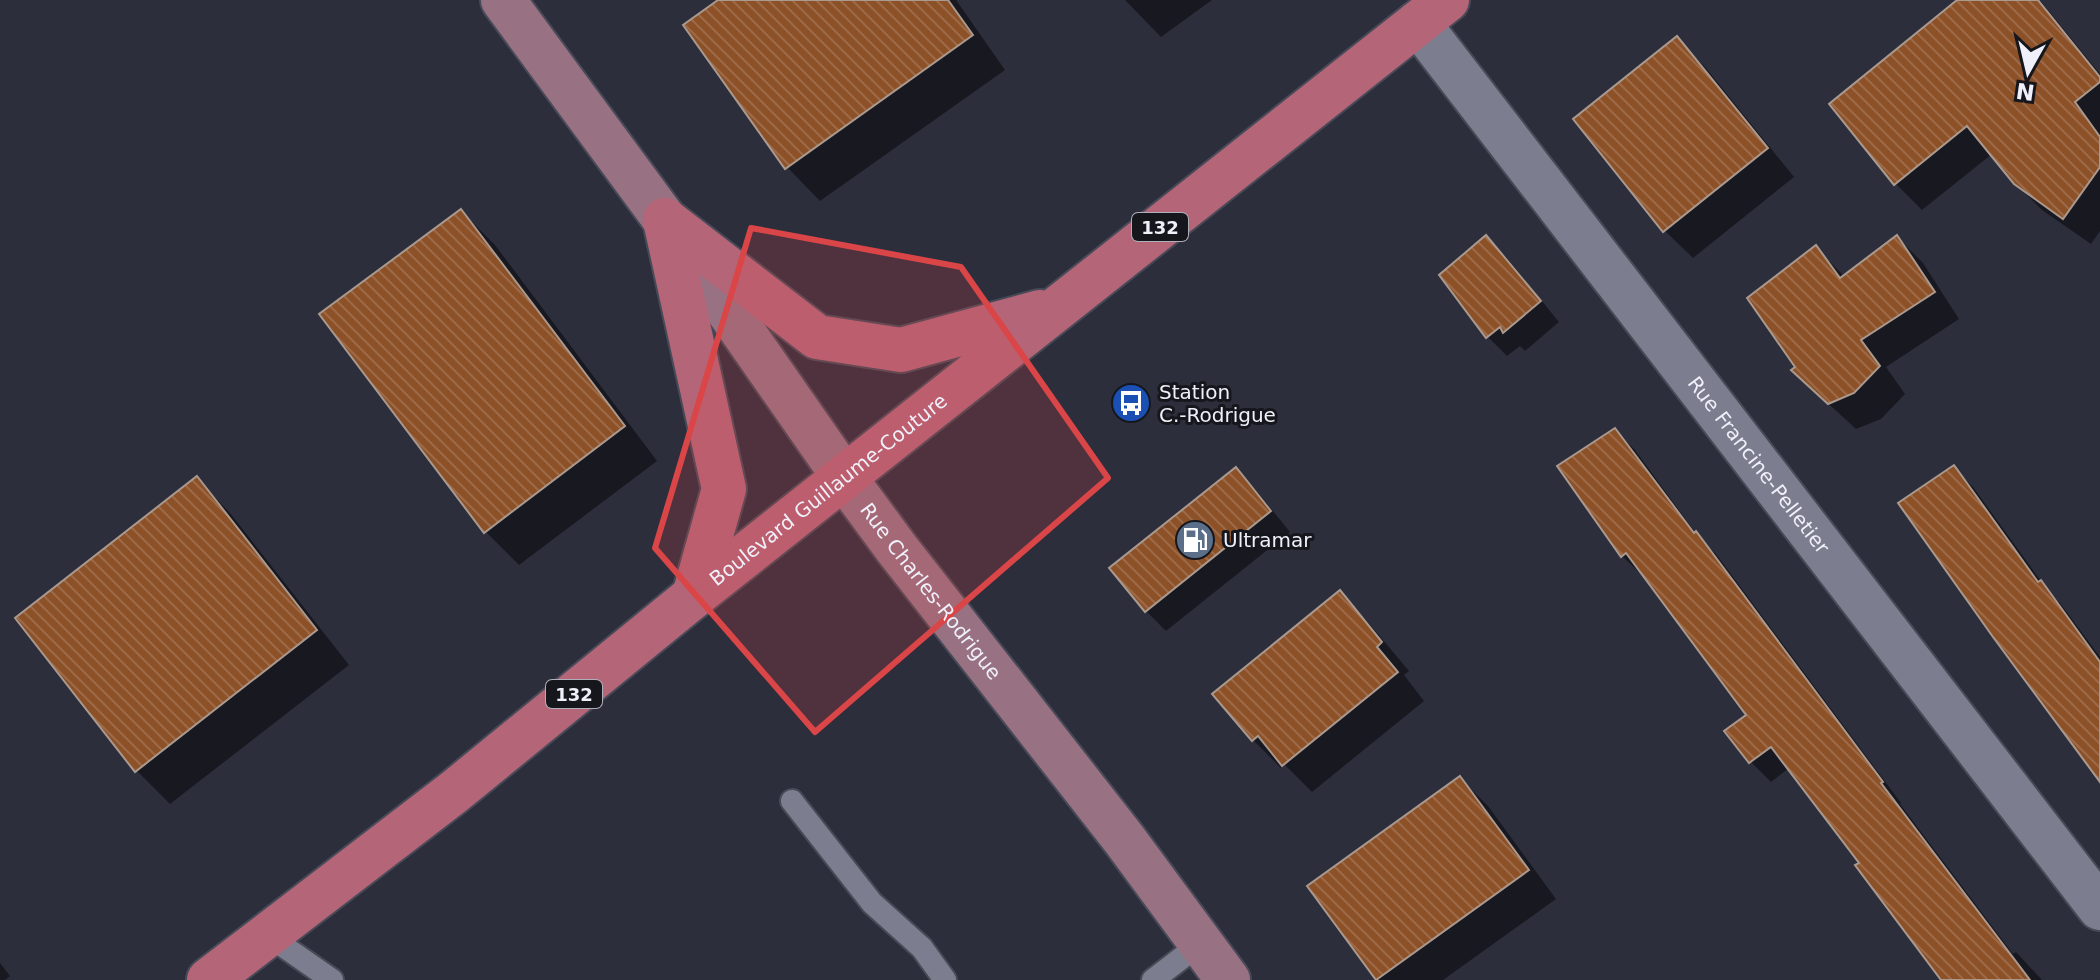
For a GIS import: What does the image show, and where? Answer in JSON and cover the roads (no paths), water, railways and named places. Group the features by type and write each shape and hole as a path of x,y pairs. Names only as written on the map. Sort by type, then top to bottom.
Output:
{"main road":[{"name":"Boulevard Guillaume-Couture","path":"209,980 454,792 694,596 1432,12"},
{"path":"665,220 817,337 901,350 1058,307"},
{"path":"665,220 724,489 694,596"}],"street":[{"name":"Rue Charles-Rodrigue","path":"503,0 665,220 897,549 1124,839 1228,980"},
{"name":"Rue Francine-Pelletier","path":"1432,12 2100,908"}],"lane":[{"path":"792,801 872,903 922,948 945,980"},
{"path":"266,934 332,980"},
{"path":"1153,980 1201,943"}],"place":[{"name":"Station C.-Rodrigue","path":"1131,403"},
{"name":"Ultramar","path":"1195,540"}]}
